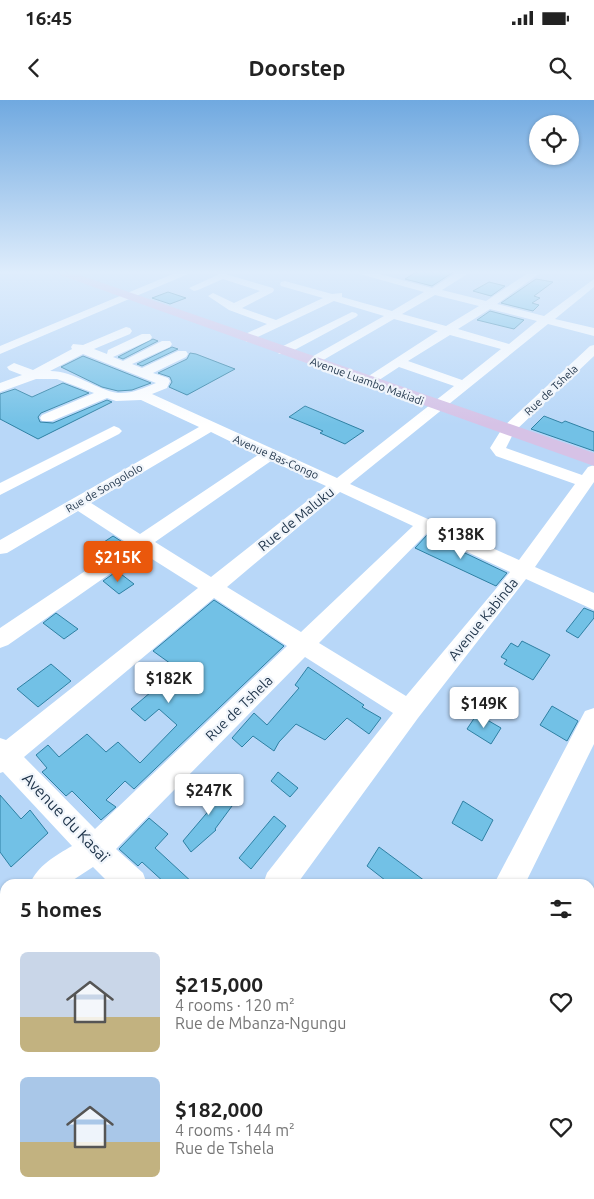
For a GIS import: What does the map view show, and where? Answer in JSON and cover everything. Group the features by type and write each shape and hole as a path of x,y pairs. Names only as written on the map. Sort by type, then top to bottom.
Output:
{"main road":[{"name":"Avenue Luambo Makiadi","path":"200,322 594,460"}],"street":[{"path":"0,350 69,322"},
{"path":"272,322 277,324"},
{"path":"246,338 281,322"},
{"path":"283,351 338,322"},
{"path":"313,362 382,322"},
{"path":"416,322 510,348"},
{"path":"368,381 462,322"},
{"name":"Rue de Maluku","path":"2,755 541,322"},
{"path":"554,322 594,332"},
{"path":"0,388 34,375 63,358 126,331"},
{"path":"59,375 146,337"},
{"path":"63,342 163,381 164,383 138,395"},
{"path":"122,364 166,344"},
{"name":"Rue de Tshela","path":"508,430 594,349"},
{"path":"142,373 182,354"},
{"path":"398,362 465,385"},
{"path":"14,367 34,375"},
{"name":"Avenue Bas-Congo","path":"34,375 59,375 116,397 138,395 426,524 594,602"},
{"path":"47,418 105,394"},
{"name":"Rue de Songololo","path":"0,548 208,427"},
{"path":"508,430 498,448 502,452 551,470 591,472"},
{"path":"0,490 114,431"},
{"path":"0,639 270,454"},
{"name":"Avenue Kabinda","path":"282,879 409,711 523,569 591,472"},
{"path":"78,503 409,711"},
{"name":"Rue de Tshela","path":"50,879 59,871 96,848 426,524"},
{"path":"512,879 594,719"},
{"name":"Avenue du Kasaï","path":"2,755 127,879"}],"building":[{"path":"486,322 521,322 514,329"},
{"path":"153,339 158,341 123,359 118,357"},
{"path":"172,347 178,349 142,366 137,364"},
{"path":"190,353 235,369 187,395 169,387 172,382 170,377 158,373 187,359"},
{"path":"83,356 151,383 132,390 118,391 102,387 61,367"},
{"path":"63,383 89,393 41,413 38,417 40,422 53,423 107,400 112,402 38,439 0,419 0,394 15,389 32,397"},
{"path":"305,406 364,431 345,444 320,433 323,431 289,417"},
{"path":"544,416 562,423 565,421 594,432 594,451 531,429"},
{"path":"427,535 507,573 496,586 415,548"},
{"path":"113,536 124,543 97,561 86,554"},
{"path":"117,571 134,584 119,594 103,581"},
{"path":"214,600 284,646 134,789 125,781 106,800 116,807 101,820 72,791 66,796 42,772 47,768 36,755 48,745 59,757 87,734 106,752 118,742 140,763 177,725 159,709 145,721 131,709 178,669 153,651"},
{"path":"584,608 594,612 594,618 578,638 566,631"},
{"path":"56,613 78,629 64,639 43,623"},
{"path":"522,641 550,655 533,680 504,664 507,660 501,657 511,643 518,647"},
{"path":"51,664 71,681 38,707 17,689"},
{"path":"308,667 364,705 362,707 381,718 369,734 347,718 325,740 296,724 279,742 274,751 253,736 242,747 232,738 254,713 267,725 299,688 295,685"},
{"path":"552,706 578,721 567,741 540,725"},
{"path":"477,714 501,728 491,744 467,729"},
{"path":"278,772 298,788 290,797 271,781"},
{"path":"212,783 235,802 216,830 191,852 183,841 211,808 197,797"},
{"path":"0,795 21,819 30,810 48,833 11,867 0,852"},
{"path":"463,801 493,820 482,841 452,823"},
{"path":"274,816 286,826 251,869 239,858"},
{"path":"149,818 168,834 155,848 189,879 161,879 142,862 138,866 119,849"},
{"path":"379,847 422,879 384,879 367,866"}]}
